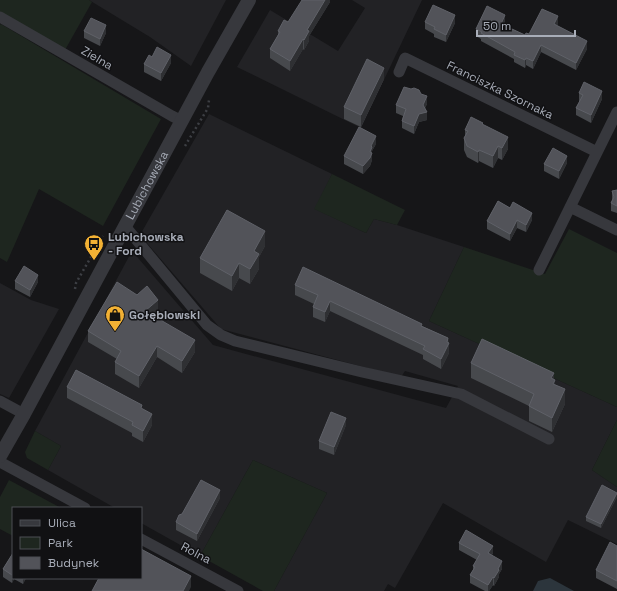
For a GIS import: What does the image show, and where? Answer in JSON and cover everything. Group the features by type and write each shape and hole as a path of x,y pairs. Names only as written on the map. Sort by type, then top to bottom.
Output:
{"street":[{"name":"Lubichowska","path":"0,456 208,72 249,0"},
{"name":"Zielna","path":"0,17 182,121"},
{"name":"Franciszka Szornaka","path":"399,72 405,58 597,152"},
{"path":"539,270 617,112"},
{"path":"570,207 617,230"},
{"path":"125,226 207,326 221,335 250,345 461,394 549,439"},
{"path":"0,401 24,414"},
{"path":"0,462 82,507"},
{"name":"Rolna","path":"142,540 238,591"}],"shaded area":[{"path":"89,0 226,0 191,66 150,37"},
{"path":"352,0 422,0 361,128 237,67 270,10 338,51 365,8"},
{"path":"209,114 332,174 315,209 366,233 374,219 464,247 429,321 617,407 617,420 592,470 617,487 617,544 568,520 546,562 443,503 395,588 388,584 384,591 274,591 327,493 253,460 200,556 142,524 142,507 113,507 48,470 61,446 35,431 132,251 213,345 446,408 458,386 405,371 401,377 221,329 140,235"},
{"path":"0,283 31,300 59,309 9,398 0,394"},
{"path":"550,578 574,591 533,591 538,581"}],"green space":[{"path":"0,0 89,0 92,2 65,50 0,12"},
{"path":"1,24 161,119 103,226 39,189 7,262 0,258"},
{"path":"332,174 405,210 397,225 374,219 366,233 314,209"},
{"path":"569,229 617,253 617,407 429,321 464,247 545,274"},
{"path":"617,420 617,487 592,470"},
{"path":"35,431 61,446 48,470 27,458 25,452"},
{"path":"253,460 327,493 274,591 263,591 200,556"},
{"path":"9,480 59,507 12,507 12,535 0,529 0,497"}],"building":[{"path":"302,0 325,0 307,30 309,31 304,40 303,39 290,61 270,49 280,32 278,31 284,20 288,22"},
{"path":"433,5 455,15 446,35 434,29 435,27 425,22"},
{"path":"487,6 505,15 501,24 525,35 526,33 529,34 542,9 558,16 554,24 587,41 576,63 541,45 533,61 526,58 525,60 514,55 515,52 476,29"},
{"path":"91,18 106,25 100,39 84,31"},
{"path":"157,47 171,55 161,73 144,64 149,55 152,57"},
{"path":"367,59 384,68 361,115 344,107"},
{"path":"584,82 602,91 591,115 576,108 583,95 579,93"},
{"path":"404,87 411,89 414,88 419,90 421,94 427,96 423,105 427,112 419,114 414,126 402,121 406,109 396,105"},
{"path":"471,117 508,137 502,148 498,146 493,156 479,150 478,152 467,146 464,138 468,131 465,130"},
{"path":"359,127 376,136 371,146 370,152 372,153 370,158 363,166 344,156"},
{"path":"553,148 567,156 559,171 544,164"},
{"path":"617,190 617,206 611,203 614,197 612,191"},
{"path":"498,201 510,208 513,202 532,213 526,225 517,220 510,234 487,221"},
{"path":"227,210 265,231 254,251 259,254 250,269 239,263 232,276 200,258"},
{"path":"24,266 38,275 30,290 15,281"},
{"path":"303,267 448,338 447,342 449,343 441,359 423,349 425,346 330,301 325,312 313,307 318,295 295,285"},
{"path":"117,282 137,295 147,286 158,300 145,311 195,340 182,361 157,346 139,376 115,362 121,351 88,331"},
{"path":"482,339 554,373 551,378 555,380 553,384 565,389 552,418 529,406 534,394 471,363"},
{"path":"76,370 142,405 141,408 152,414 143,431 132,425 133,422 67,387"},
{"path":"331,412 346,418 334,447 319,441"},
{"path":"201,480 220,490 197,534 176,522"},
{"path":"602,485 617,493 601,524 586,517"},
{"path":"466,530 493,546 488,553 502,561 498,569 499,570 488,585 470,575 480,554 459,543"},
{"path":"610,542 617,546 617,581 596,570"},
{"path":"142,550 191,576 183,591 92,591 98,579 142,579"},
{"path":"12,555 12,575 3,569"}],"place":[{"name":"Lubichowska - Ford","path":"94,261"},
{"name":"Gołębiowski","path":"115,332"}]}
